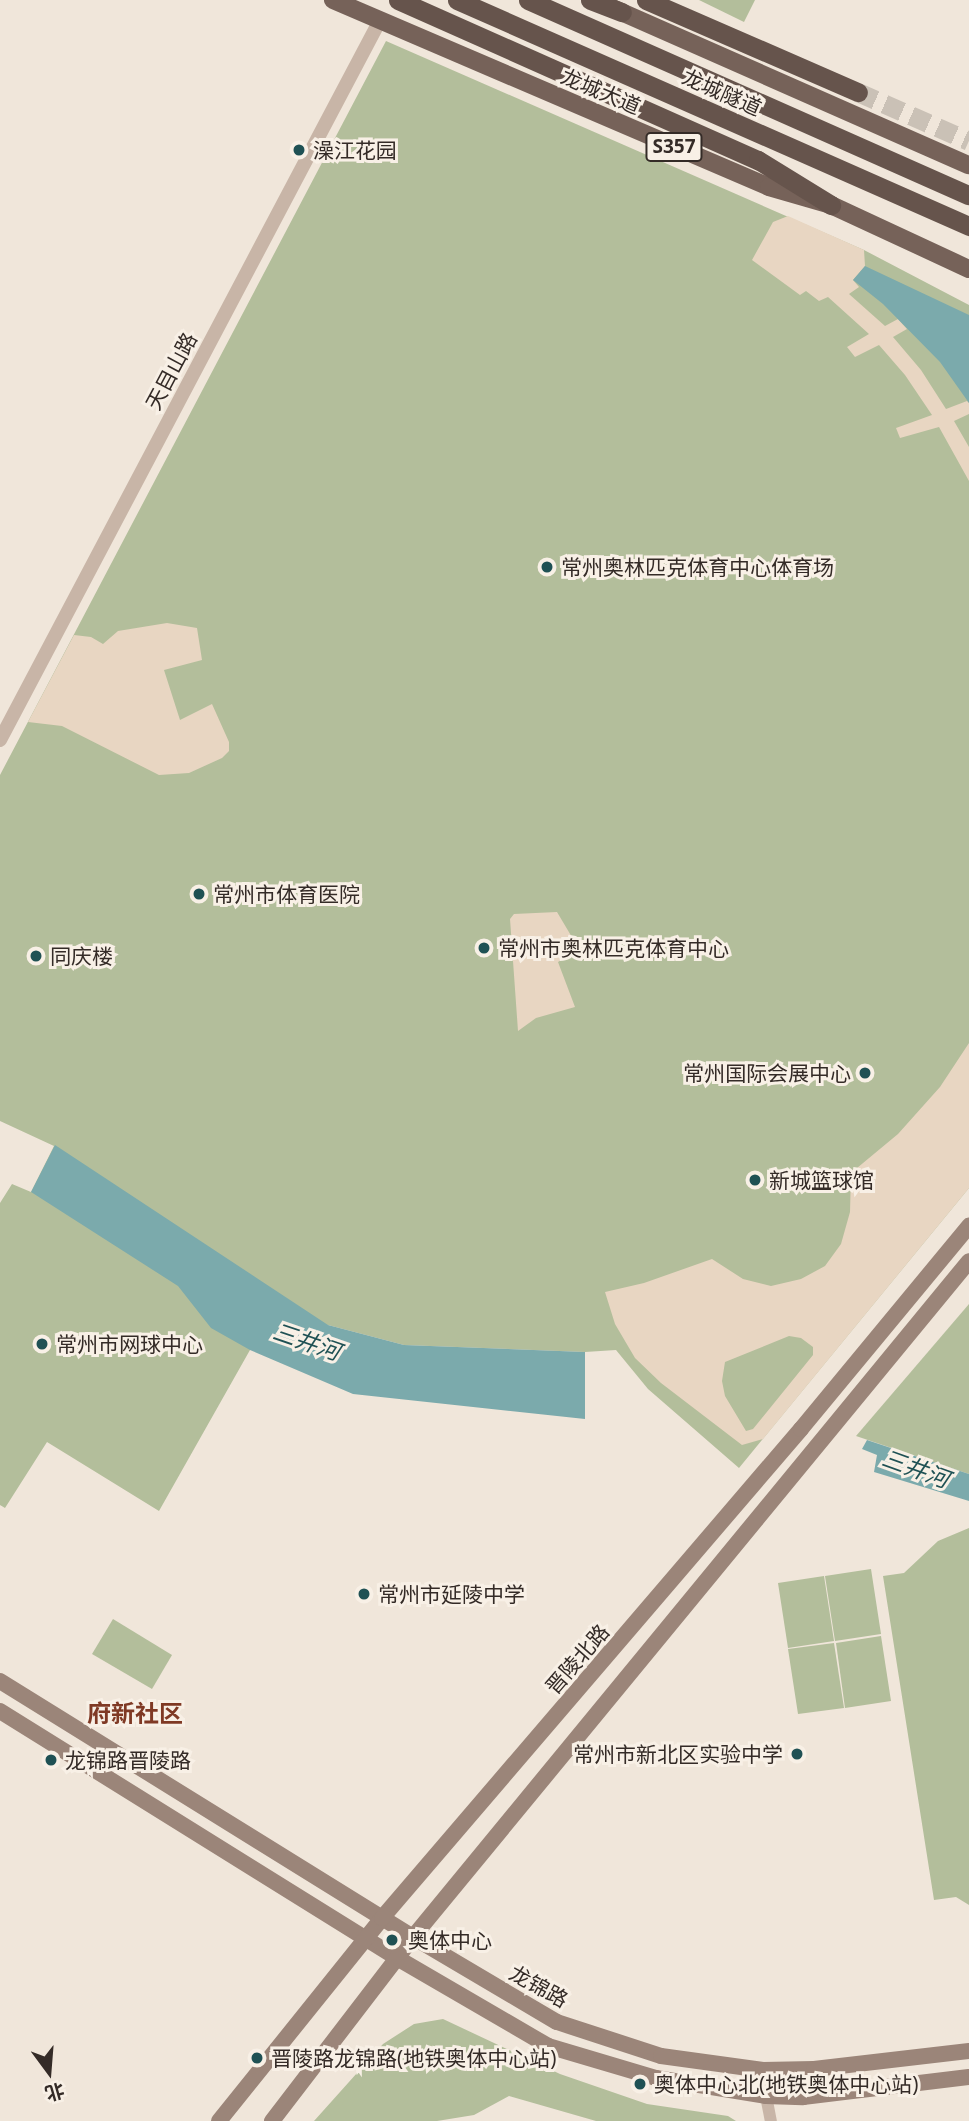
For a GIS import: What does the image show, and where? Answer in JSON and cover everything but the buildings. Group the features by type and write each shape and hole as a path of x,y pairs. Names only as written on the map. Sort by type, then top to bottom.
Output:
{"highway":[{"path":"398,0 758,160 831,205"},
{"name":"龙城隧道","path":"457,0 969,226"},
{"name":"龙城隧道","path":"528,0 969,195"},
{"path":"590,0 622,12"},
{"path":"646,0 858,92"}],"main road":[{"name":"龙城大道","path":"333,0 769,187 831,205 969,267"},
{"path":"596,0 969,165"},
{"name":"晋陵北路","path":"219,2121 382,1918 801,1429 969,1226"},
{"path":"272,2121 413,1937 969,1261"},
{"name":"龙锦路","path":"0,1681 382,1918 556,2022 661,2056 763,2070 802,2069 969,2051"},
{"path":"0,1711 397,1958 548,2046 656,2078 766,2096 803,2097 969,2077"}],"street":[{"name":"天目山路","path":"0,740 379,22"},
{"path":"766,2096 771,2121"}],"green space":[{"path":"699,0 755,0 744,22"},
{"name":"常州市奥林匹克体育中心","path":"386,41 864,250 969,305 969,1188 739,1468 648,1389 616,1350 585,1352 404,1345 328,1325 250,1350 159,1511 47,1442 5,1508 0,1505 0,1203 12,1184 31,1192 54,1146 0,1121 0,775"},
{"path":"969,1304 969,1474 856,1436"},
{"path":"969,1528 969,1905 956,1897 934,1900 883,1576 904,1573 938,1541"},
{"path":"871,1569 881,1634 835,1641 825,1576"},
{"path":"824,1576 834,1641 788,1648 778,1583"},
{"path":"113,1619 172,1655 152,1689 92,1654"},
{"path":"881,1636 891,1701 845,1708 836,1643"},
{"path":"834,1643 844,1708 798,1714 788,1649"},
{"path":"443,2019 560,2074 647,2104 728,2116 736,2121 596,2121 509,2096 474,2115 437,2121 314,2121 383,2044 414,2024"}],"shaded area":[{"path":"788,216 864,250 865,266 853,280 859,287 849,294 885,326 898,319 907,329 893,337 921,370 946,409 967,401 969,403 969,414 954,421 969,447 969,481 939,427 900,438 896,428 932,415 905,375 879,345 855,357 847,347 869,334 828,297 819,301 806,291 800,295 752,260 773,222"},
{"path":"167,623 197,628 202,660 164,670 180,720 212,704 229,742 229,751 222,758 189,773 159,775 62,726 28,722 74,635 91,637 103,644 118,631"},
{"path":"557,912 579,949 558,962 575,1007 536,1018 518,1031 510,919 514,914"},
{"path":"969,1043 969,1188 763,1439 742,1445 661,1383 635,1358 615,1324 605,1292 644,1283 712,1259 743,1279 771,1286 801,1279 825,1266 841,1244 850,1212 851,1173 898,1134 940,1087","holes":["789,1336 801,1338 813,1347 813,1355 753,1429 746,1431 725,1396 722,1381 725,1362"]}],"water":[{"path":"865,266 969,315 969,403 940,362 883,304 853,280"},
{"name":"三井河","path":"55,1145 328,1325 404,1345 585,1352 585,1419 353,1394 250,1350 211,1328 178,1286 31,1192"},
{"name":"三井河","path":"867,1440 969,1474 969,1501 874,1472 877,1455 862,1449"}],"tunnel":[{"path":"858,92 969,141"}],"place":[{"name":"澡江花园","path":"299,150"},
{"name":"常州奥林匹克体育中心体育场","path":"547,567"},
{"name":"常州市体育医院","path":"199,894"},
{"name":"常州市奥林匹克体育中心","path":"484,948"},
{"name":"同庆楼","path":"36,956"},
{"name":"常州国际会展中心","path":"865,1073"},
{"name":"新城篮球馆","path":"755,1180"},
{"name":"常州市网球中心","path":"42,1344"},
{"name":"常州市延陵中学","path":"364,1594"},
{"name":"常州市新北区实验中学","path":"797,1754"},
{"name":"龙锦路晋陵路","path":"51,1760"},
{"name":"奥体中心","path":"392,1940"},
{"name":"晋陵路龙锦路(地铁奥体中心站)","path":"257,2058"},
{"name":"奥体中心北(地铁奥体中心站)","path":"640,2084"}],"district":[{"name":"府新社区","path":"135,1713"}]}
